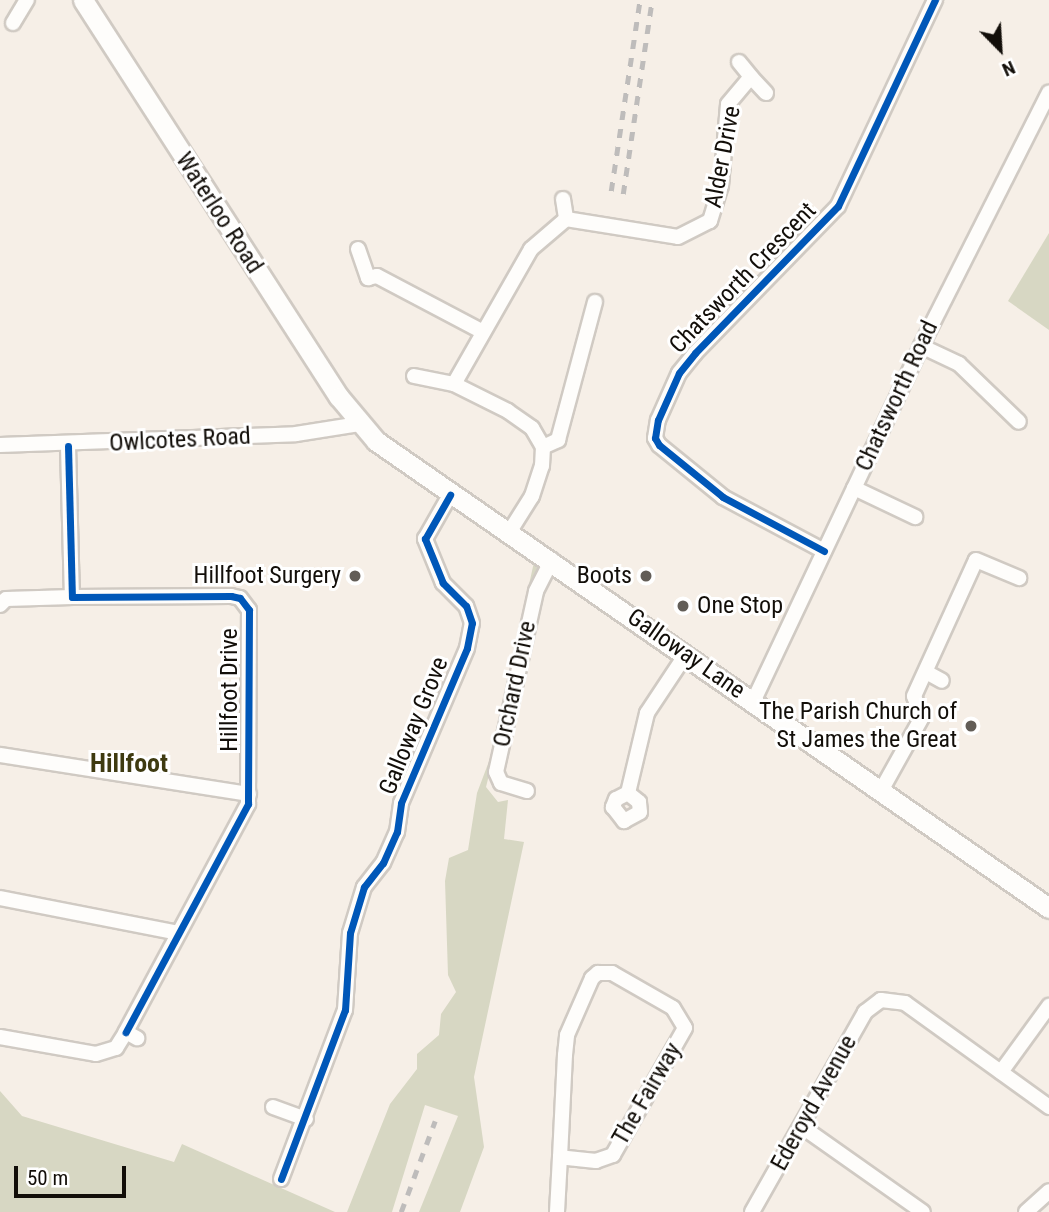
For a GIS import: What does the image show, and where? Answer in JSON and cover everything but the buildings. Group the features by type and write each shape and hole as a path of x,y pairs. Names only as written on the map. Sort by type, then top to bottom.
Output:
{"main road":[{"name":"Waterloo Road","path":"83,0 359,424"},
{"name":"Galloway Lane","path":"359,424 397,459 510,531 1049,908"}],"street":[{"path":"13,23 27,0"},
{"name":"Chatsworth Crescent","path":"824,551 723,497 659,445 655,438 658,420 678,373 838,206 934,0"},
{"name":"Alder Drive","path":"739,62 766,93"},
{"name":"Alder Drive","path":"566,219 678,237 710,220 721,186 728,104 751,77"},
{"name":"Chatsworth Road","path":"754,702 921,346 1049,93"},
{"path":"454,384 531,249 566,219 564,199"},
{"path":"358,249 368,278 377,276 483,332"},
{"path":"543,447 558,440 595,302"},
{"path":"921,346 959,364 1019,422"},
{"path":"414,376 454,384 508,411 532,428 543,447 542,466 532,496 510,531"},
{"name":"Owlcotes Road","path":"0,445 68,446 296,434 359,424"},
{"path":"0,605 6,600 72,597 68,446"},
{"path":"854,488 915,517"},
{"name":"Galloway Grove","path":"281,1180 345,1010 350,933 364,887 383,863 397,832 401,803 467,648 472,623 466,606 443,583 425,539 450,495"},
{"name":"Orchard Drive","path":"527,791 501,783 496,772 536,591 552,560"},
{"path":"882,789 922,717 914,696 926,672 941,628 975,560 1019,578"},
{"name":"Hillfoot Drive","path":"0,1037 96,1054 116,1048 132,1035 178,933 244,815 249,794 246,603 231,596 72,597"},
{"path":"628,793 647,713 686,654"},
{"path":"926,672 942,681"},
{"path":"0,755 249,794"},
{"path":"0,898 178,933"},
{"name":"The Fairway","path":"557,1212 560,1157 567,1035 592,978 598,973 612,973 673,1008 685,1028 613,1155 596,1161 560,1157"},
{"name":"Ederoyd Avenue","path":"752,1212 865,1012 881,1000 905,1003 1001,1072"},
{"path":"1049,1006 1001,1072 1049,1107"},
{"path":"274,1107 306,1119"},
{"path":"801,1126 923,1212"},
{"path":"1026,1212 1049,1191"}],"green space":[{"path":"1049,233 1049,330 1008,301"},
{"path":"534,562 541,567 486,787 498,802 508,800 504,839 524,842 474,1077 484,1147 460,1212 419,1212 458,1116 425,1105 392,1212 347,1212 390,1104 417,1069 417,1054 439,1035 441,1014 456,992 448,975 445,881 449,858 468,850 477,793 491,756"},
{"path":"0,1091 22,1116 174,1162 182,1144 335,1212 0,1212"}],"railway":[{"path":"611,191 640,0"},
{"path":"623,194 652,0"},
{"path":"401,1212 435,1121"}],"cycle path":[{"path":"824,551 723,497 659,445 655,438 658,420 679,373 695,353 838,206 935,0"},
{"path":"68,446 72,597 231,596 240,598 249,610 248,804 126,1032"},
{"path":"281,1179 345,1010 350,933 364,887 383,863 397,832 401,803 467,648 472,623 466,606 443,583 425,539 450,495"}],"place":[{"name":"Hillfoot Surgery","path":"355,576"},
{"name":"Boots","path":"646,576"},
{"name":"One Stop","path":"683,606"},
{"name":"The Parish Church of St James the Great","path":"971,726"}],"district":[{"name":"Hillfoot","path":"129,764"}]}
